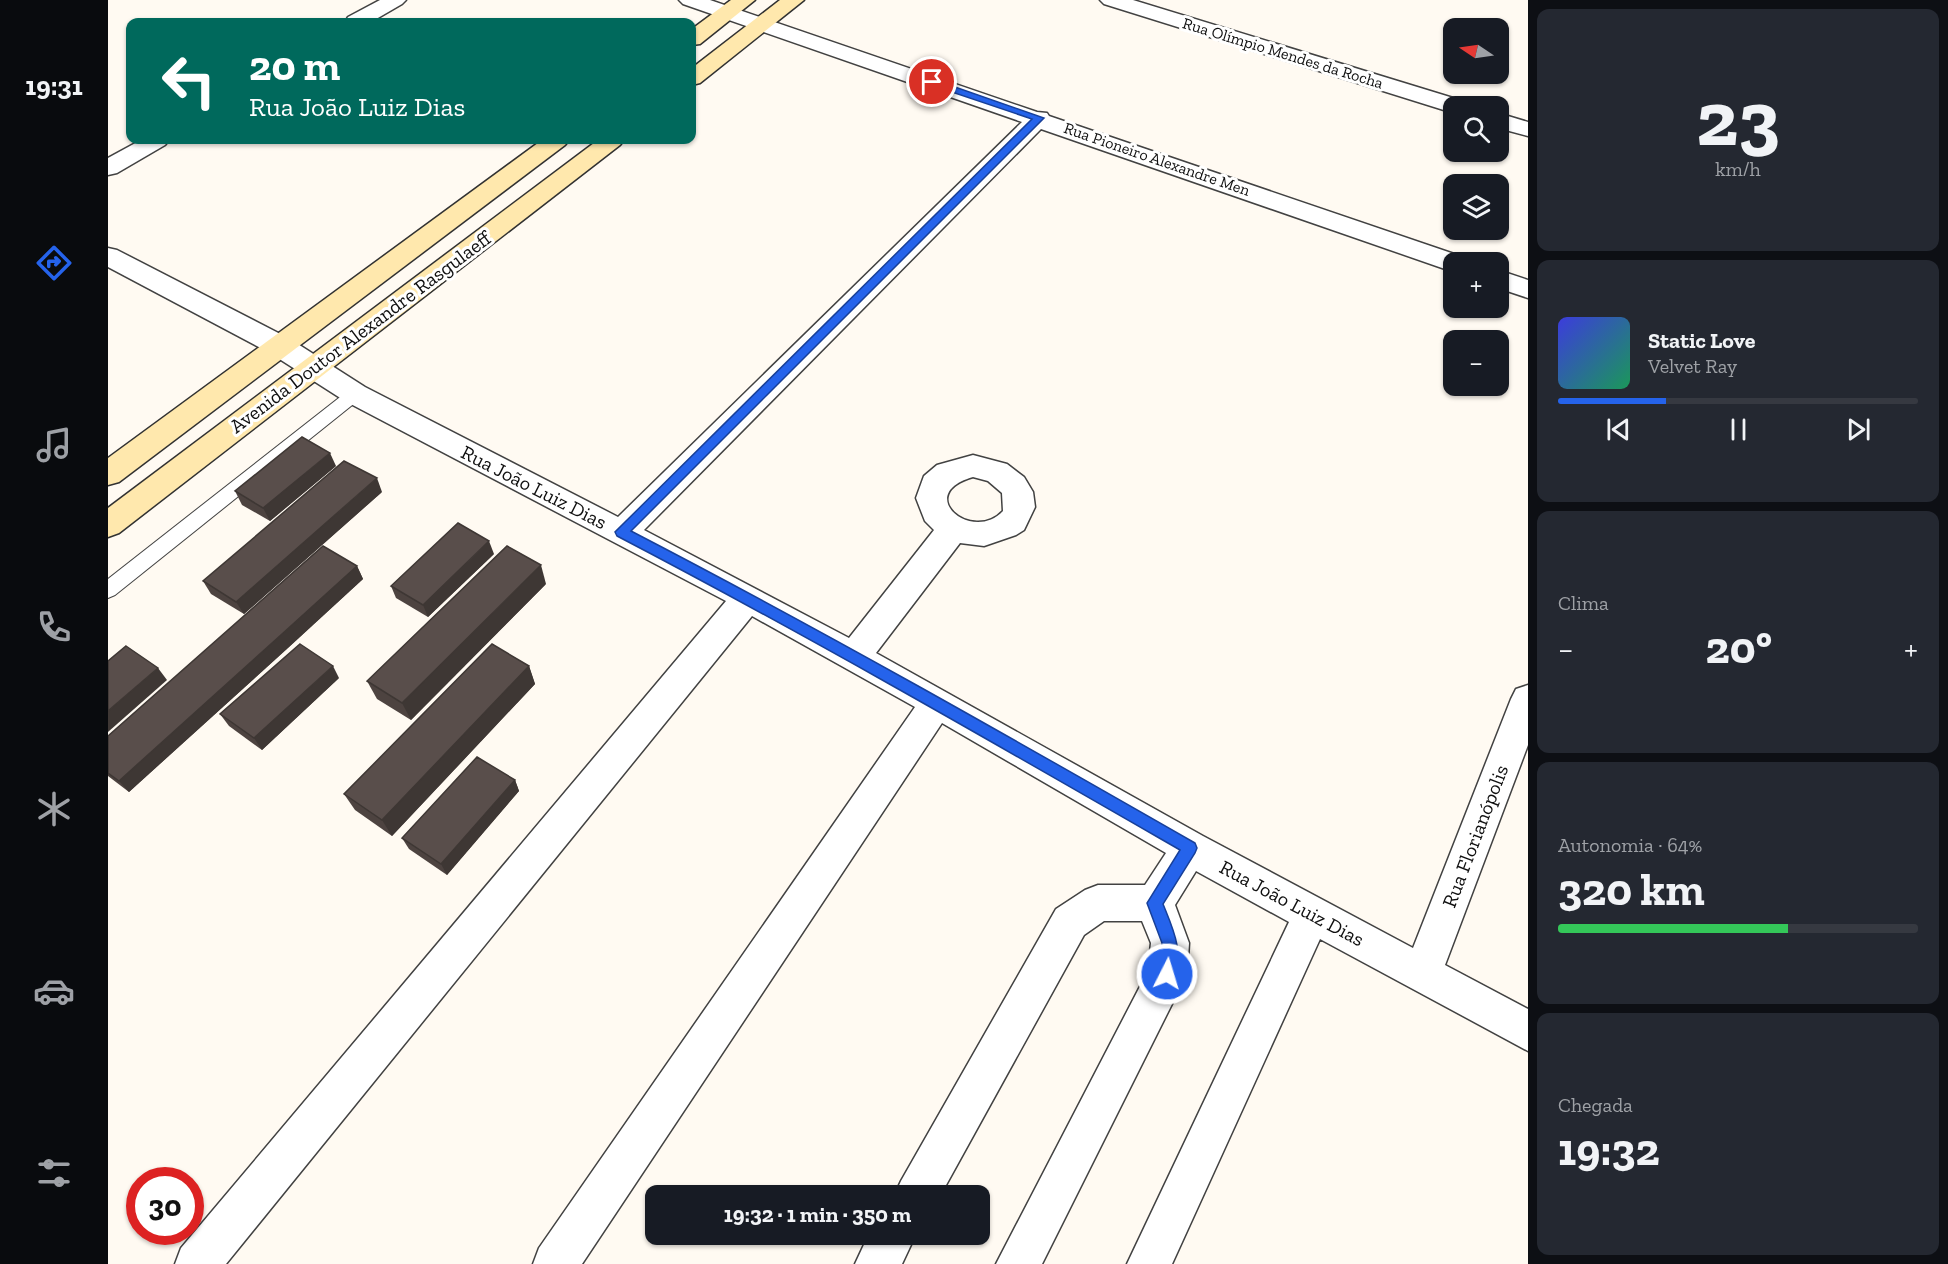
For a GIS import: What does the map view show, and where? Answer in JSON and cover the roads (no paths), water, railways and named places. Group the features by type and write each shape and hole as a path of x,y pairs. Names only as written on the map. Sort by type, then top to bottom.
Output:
{"main road":[{"path":"696,75 793,0"},
{"path":"696,36 736,6"},
{"name":"Avenida Doutor Alexandre Rasgulaeff","path":"108,474 552,144"},
{"name":"Avenida Doutor Alexandre Rasgulaeff","path":"108,525 607,144"}],"street":[{"path":"363,18 394,0"},
{"name":"Rua Pioneiro Alexandre Men","path":"690,0 736,6 760,25 1039,118 1443,259"},
{"name":"Rua Olímpio Mendes da Rocha","path":"1111,0 1443,102"},
{"path":"621,532 1039,118"},
{"path":"1509,123 1528,129"},
{"path":"108,168 150,144"},
{"name":"Rua João Luiz Dias","path":"108,256 280,346 355,394 748,598 1190,848 1528,1031"},
{"path":"1509,282 1528,289"},
{"path":"854,657 953,529"},
{"path":"197,1264 748,598"},
{"name":"Rua Florianópolis","path":"1422,974 1528,699"},
{"path":"555,1264 937,703"},
{"path":"1155,903 1190,848"},
{"path":"922,1185 1070,922 1098,903 1155,903"},
{"path":"1018,1264 1167,974 1170,943 1155,903"},
{"path":"1149,1264 1312,914"},
{"path":"877,1264 888,1245"}],"lane":[{"path":"108,590 355,394"}]}
